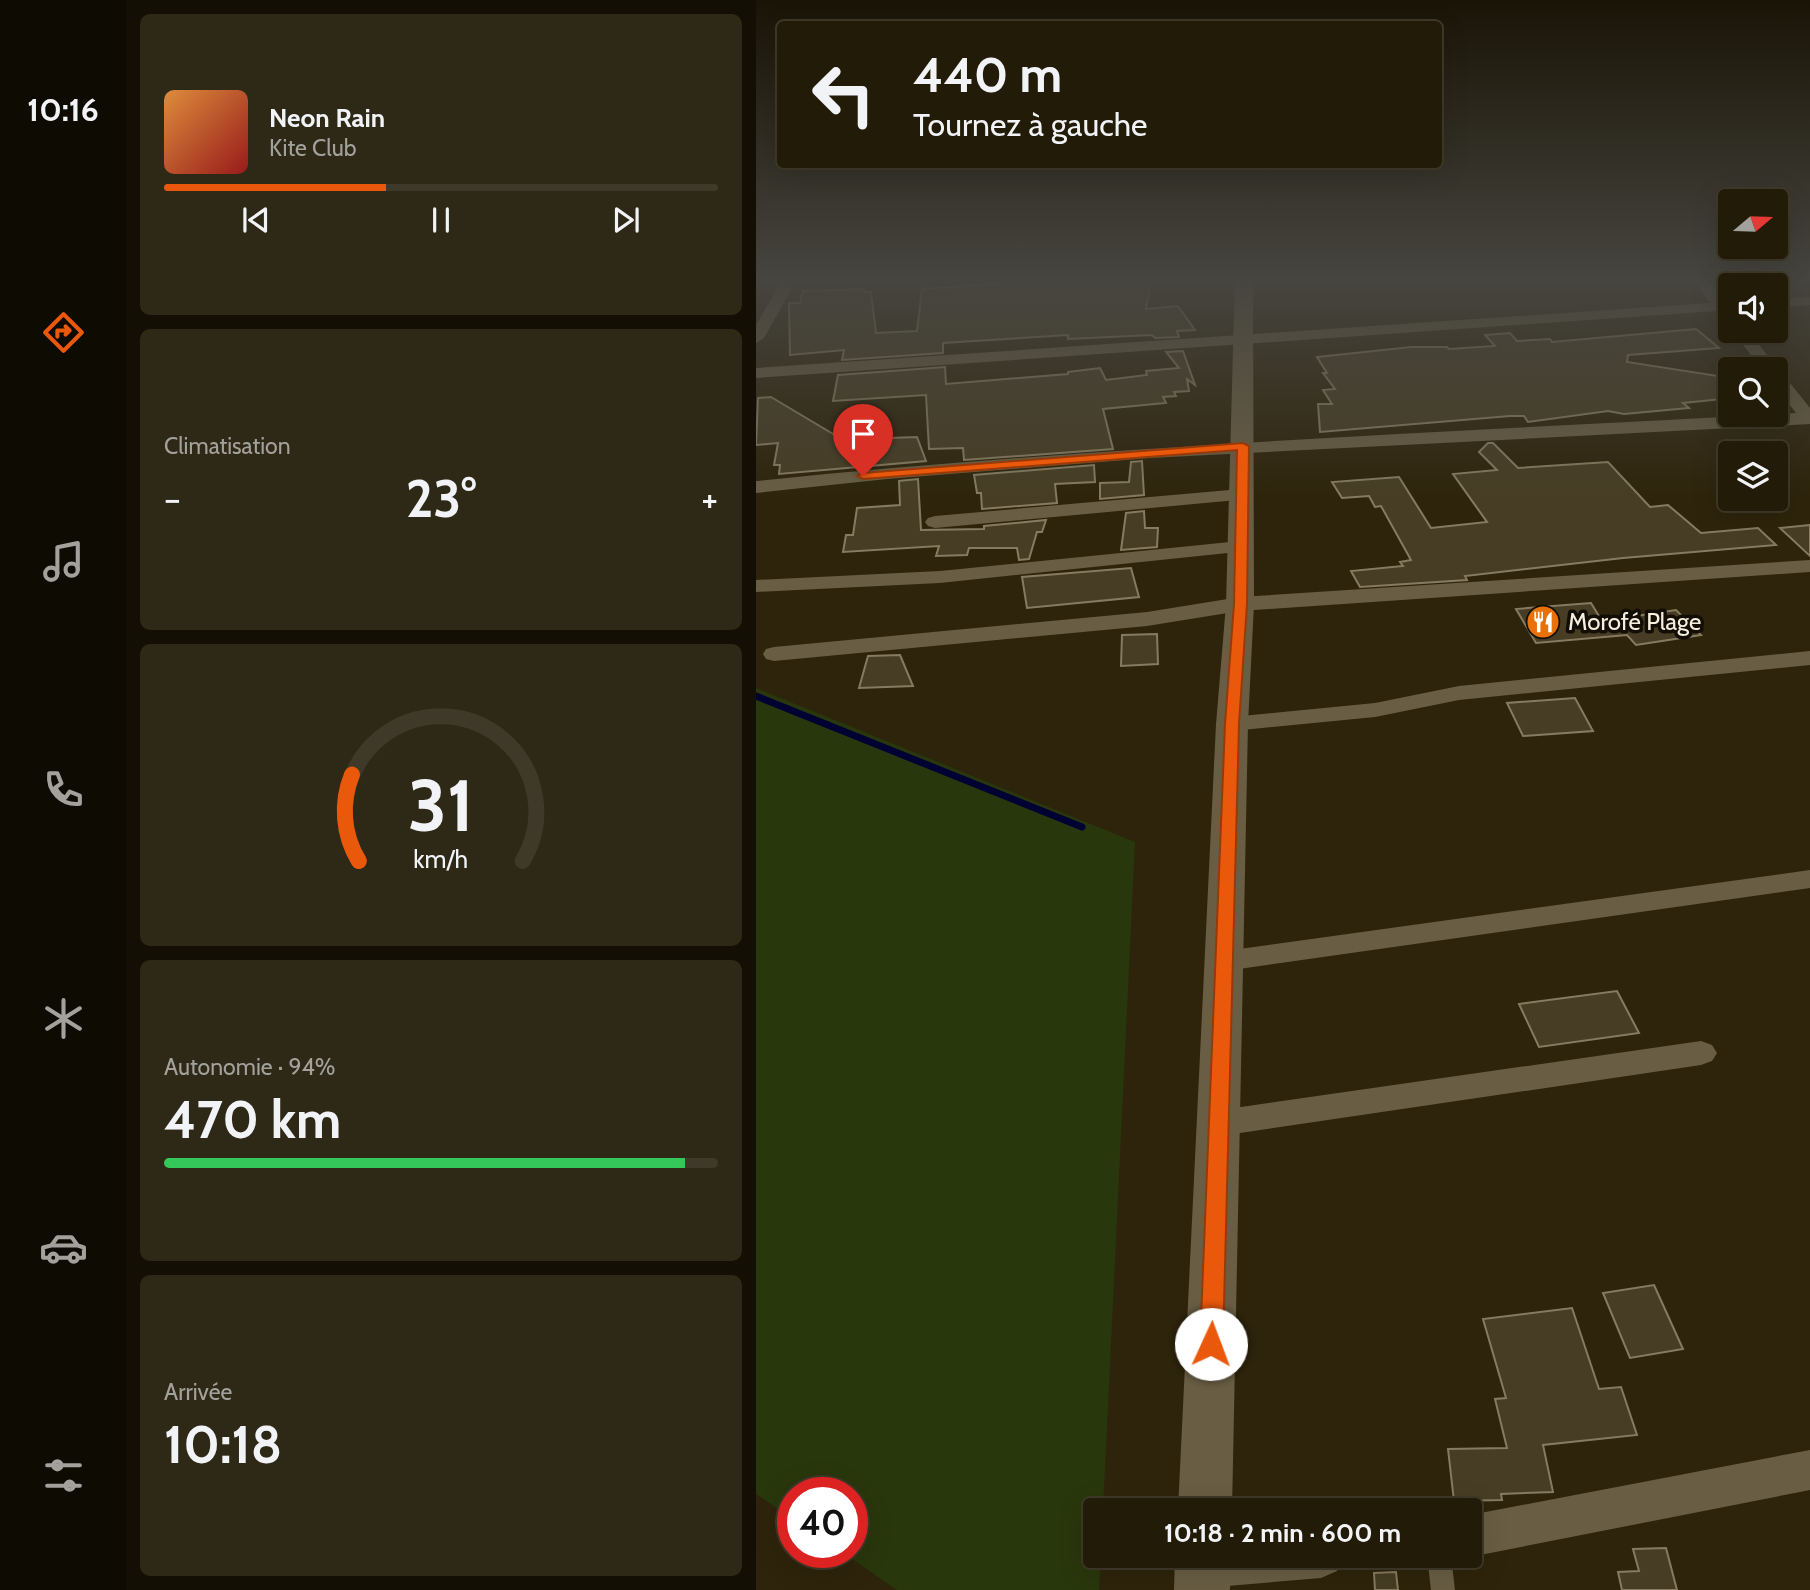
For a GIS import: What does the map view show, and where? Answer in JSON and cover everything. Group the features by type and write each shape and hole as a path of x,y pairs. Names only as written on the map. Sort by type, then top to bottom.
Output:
{"street":[{"path":"756,373 1059,351"},
{"path":"1205,1498 1232,724 1240,604 1243,351"},
{"path":"1788,392 1810,419"},
{"path":"756,487 835,478 1243,446 1810,419"},
{"path":"935,522 1241,495"},
{"path":"756,586 940,577 1240,547"},
{"path":"774,654 1147,620 1240,604 1810,566"},
{"path":"1232,724 1375,710 1459,693 1810,658"},
{"path":"1224,961 1810,879"},
{"path":"1220,1123 1701,1053"},
{"path":"1482,1534 1810,1470"},
{"path":"1203,1571 1227,1568"}],"lane":[{"path":"1440,1568 1443,1590"}],"green space":[{"path":"756,688 1135,842 1104,1498 1083,1498 1083,1568 1100,1568 1099,1590 897,1590 865,1568 868,1568 868,1477 777,1477 777,1508 756,1494"}],"building":[{"path":"790,351 831,351 790,355"},
{"path":"844,351 943,351 943,353 842,360"},
{"path":"1183,351 1195,385 1187,379 1189,391 1174,392 1176,396 1163,397 1166,403 1103,409 1113,449 964,460 963,448 929,449 926,395 833,401 838,375 945,367 946,384 1068,374 1100,368 1106,380 1147,375 1146,371 1179,368 1166,352"},
{"path":"1372,351 1677,351 1628,355 1627,362 1718,376 1718,399 1683,403 1689,408 1624,414 1608,411 1528,422 1524,416 1510,416 1320,432 1318,404 1332,404 1323,390 1335,389 1323,373 1327,373 1317,357"},
{"path":"771,397 860,450 862,439 917,437 926,461 779,474 780,465 774,465 778,443 756,445 758,398"},
{"path":"1488,443 1493,443 1518,468 1608,462 1650,507 1668,505 1701,533 1758,528 1776,545 1623,558 1465,576 1467,580 1360,587 1351,571 1403,566 1400,562 1411,560 1381,506 1375,507 1369,496 1342,498 1332,482 1399,477 1431,528 1487,522 1453,474 1497,470 1479,452"},
{"path":"1142,461 1144,495 1100,499 1100,483 1129,482 1131,462"},
{"path":"1094,465 1095,482 1055,484 1057,503 982,509 981,493 977,493 974,475"},
{"path":"918,479 921,530 984,529 984,526 1046,520 1042,532 1037,532 1029,559 1019,560 1017,548 969,548 967,555 936,556 939,546 843,552 846,535 853,535 857,508 900,505 899,481"},
{"path":"1144,511 1145,528 1158,528 1157,547 1121,550 1126,513"},
{"path":"1810,525 1810,556 1780,528"},
{"path":"1131,568 1139,597 1027,608 1022,577"},
{"path":"1591,603 1602,621 1676,610 1701,635 1636,645 1627,635 1536,643 1516,609"},
{"path":"1157,634 1158,664 1121,666 1122,635"},
{"path":"900,655 913,686 859,688 868,656"},
{"path":"1575,698 1593,731 1523,736 1507,703"},
{"path":"1617,991 1639,1033 1539,1047 1519,1004"},
{"path":"1654,1285 1683,1349 1630,1358 1603,1293"},
{"path":"1572,1308 1599,1389 1621,1387 1637,1435 1543,1445 1553,1492 1501,1494 1502,1500 1454,1498 1448,1449 1507,1448 1495,1399 1506,1398 1483,1319"},
{"path":"1666,1548 1677,1590 1622,1590 1618,1572 1639,1571 1633,1549"},
{"path":"1396,1572 1398,1590 1375,1590 1374,1573"}],"waterway":[{"path":"756,696 1082,827"}],"place":[{"name":"Morofé Plage","path":"1543,622"}],"route":[{"path":"863,476 1243,446 1240,604 1232,724 1211,1344"}]}
